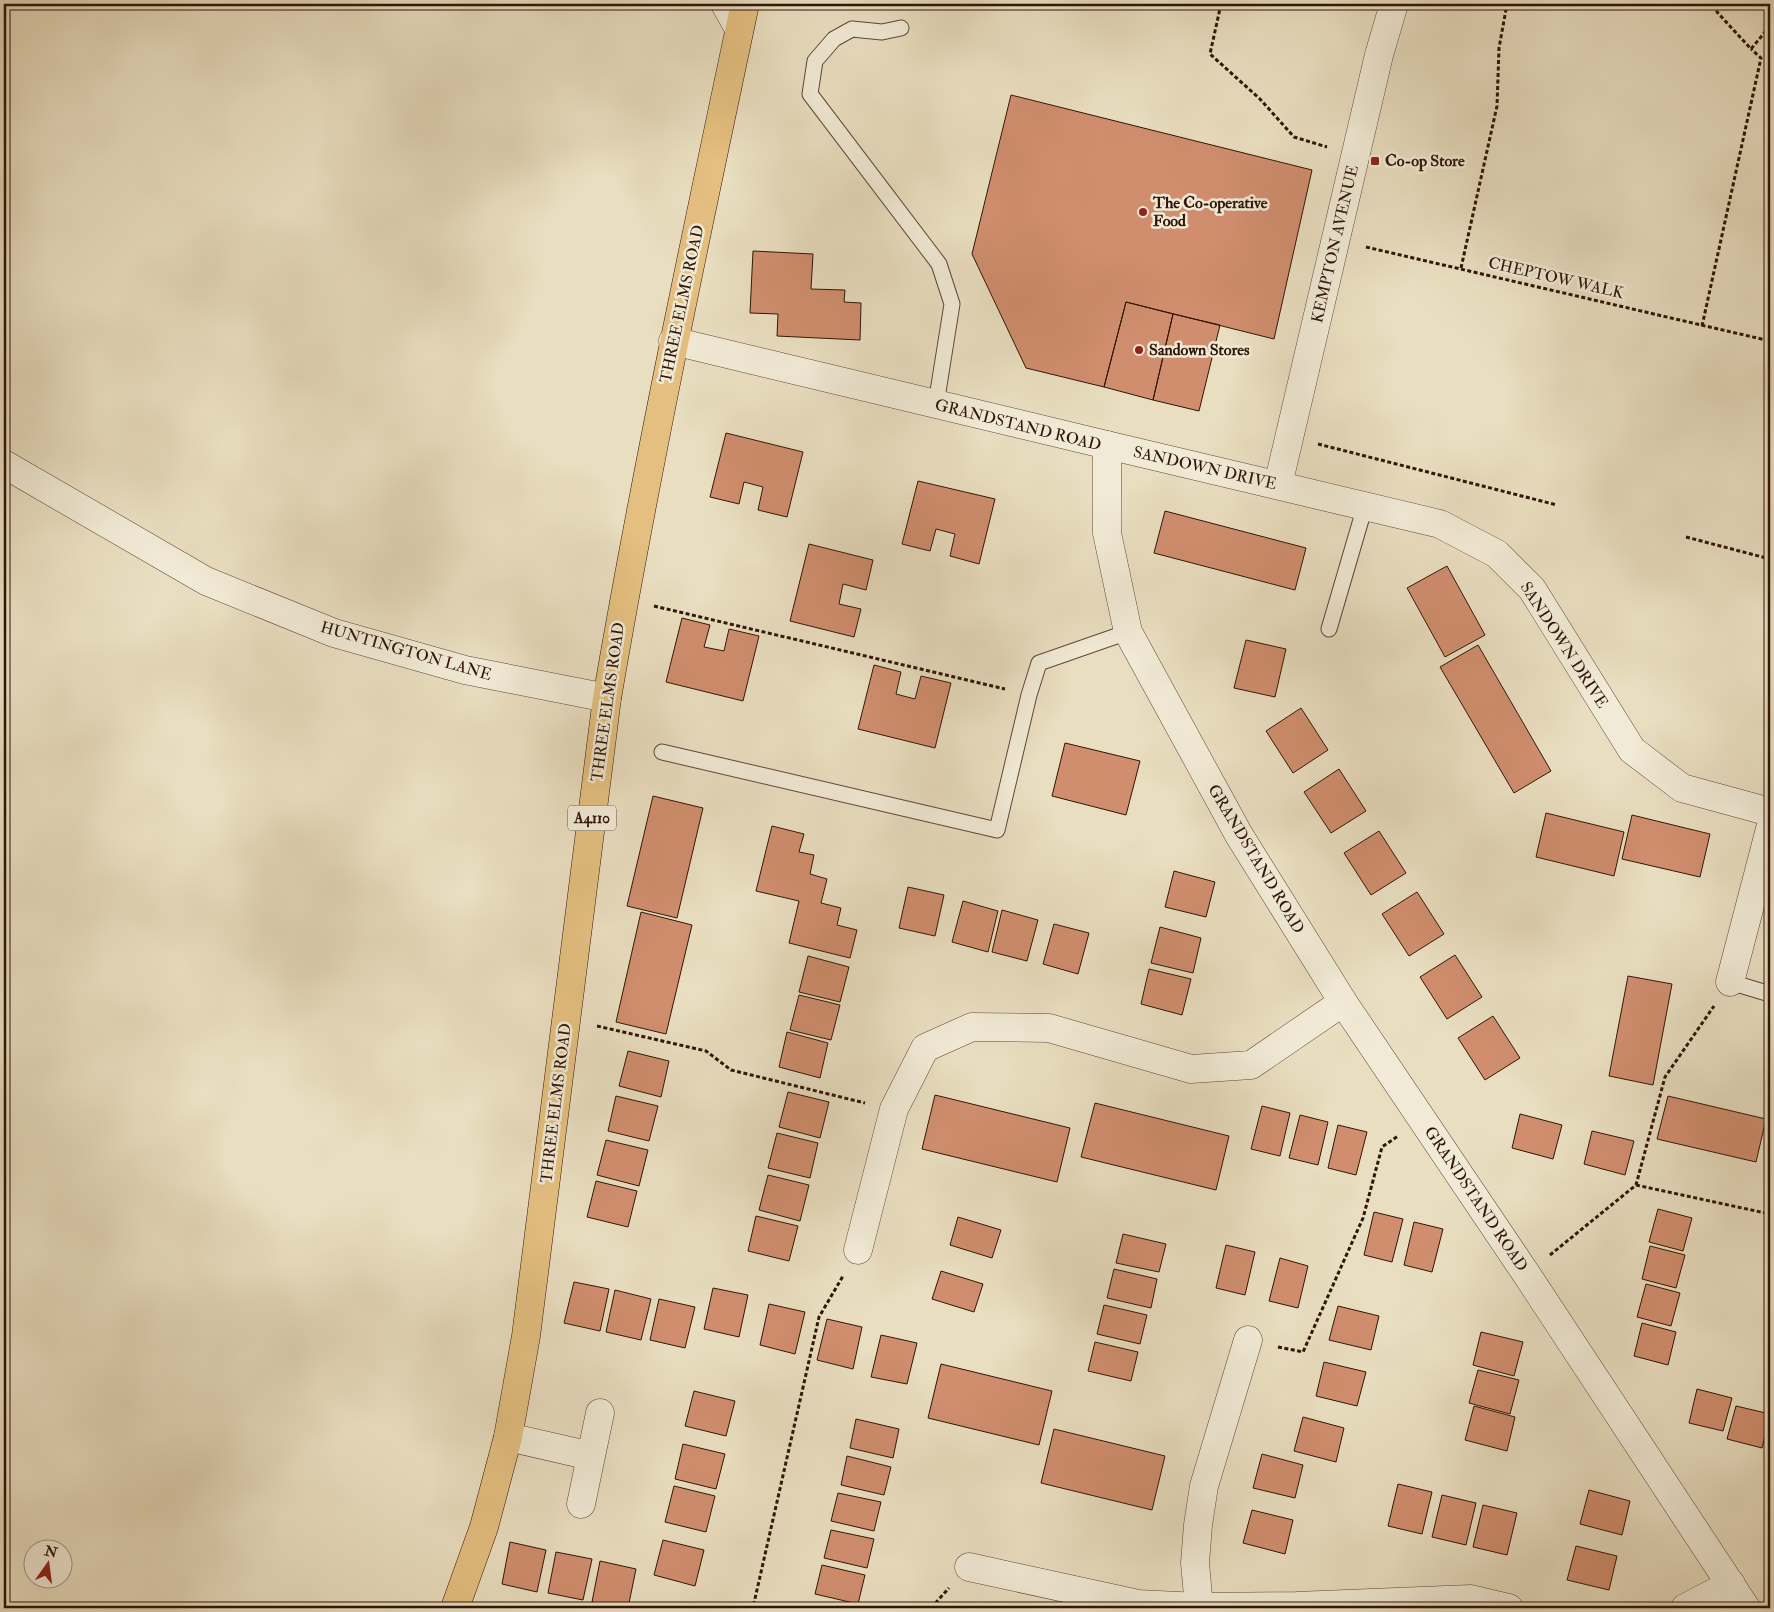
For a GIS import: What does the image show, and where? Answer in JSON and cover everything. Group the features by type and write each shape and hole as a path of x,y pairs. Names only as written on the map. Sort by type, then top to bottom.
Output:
{"main road":[{"name":"THREE ELMS ROAD","path":"455,1608 484,1527 508,1437 526,1336 606,698 673,341 742,16"}],"street":[{"path":"726,4 742,16"},
{"name":"KEMPTON AVENUE","path":"1278,485 1379,55 1394,4"},
{"name":"GRANDSTAND ROAD","path":"673,341 1108,445 1107,533 1128,632 1238,835 1343,1002 1527,1275 1746,1608"},
{"name":"SANDOWN DRIVE","path":"1108,445 1440,524 1497,554 1532,589 1632,750 1682,788 1770,812"},
{"name":"HUNTINGTON LANE","path":"4,464 206,581 334,633 465,670 606,698"},
{"path":"1730,982 1770,829"},
{"path":"858,1250 894,1110 926,1048 972,1027 1049,1028 1191,1069 1251,1065 1343,1002"},
{"path":"1198,1607 1196,1563 1198,1525 1204,1486 1248,1340"},
{"path":"581,1504 600,1413"},
{"path":"508,1437 591,1456"},
{"path":"969,1567 1138,1604 1198,1607 1296,1606 1471,1600 1509,1608"},
{"path":"1686,1608 1731,1584"}],"lane":[{"path":"901,28 882,32 852,29 834,39 815,61 810,94 939,264 952,304 936,404"},
{"path":"1329,629 1365,506"},
{"path":"662,752 997,830 1039,663 1128,632"},
{"path":"1730,982 1770,994"}],"path":[{"path":"1221,4 1210,54 1260,99 1294,137 1356,156"},
{"path":"1461,269 1498,106 1499,48 1507,4"},
{"path":"1702,326 1761,58 1717,12 1718,4"},
{"path":"1751,49 1770,26"},
{"name":"CHEPTOW WALK","path":"1336,241 1770,341"},
{"path":"1290,436 1557,505"},
{"path":"1686,537 1770,559"},
{"path":"624,598 1030,694"},
{"path":"1527,1275 1636,1185 1665,1077 1730,982"},
{"path":"567,1020 706,1051 730,1070 894,1110"},
{"path":"1248,1340 1303,1352 1363,1218 1382,1147 1423,1120"},
{"path":"1636,1185 1770,1214"},
{"path":"756,1608 754,1602 819,1317 858,1250"},
{"path":"747,1608 754,1602"}],"building":[{"name":"The Co-operative Food","path":"1011,95 1312,170 1274,339 1126,302 1104,387 1026,368 972,254"},
{"path":"753,251 813,254 811,289 845,290 844,302 861,303 860,340 777,336 778,314 750,313"},
{"name":"Sandown Stores","path":"1126,302 1173,314 1153,400 1104,387"},
{"path":"1173,314 1220,325 1199,411 1153,400"},
{"path":"726,433 803,452 787,517 758,510 763,487 744,482 739,504 710,497"},
{"path":"918,481 995,499 979,564 950,556 955,534 936,529 930,551 902,544"},
{"path":"1165,511 1306,548 1295,590 1154,553"},
{"path":"809,544 873,560 866,590 843,584 839,604 861,609 854,637 790,621"},
{"path":"1447,566 1485,635 1445,657 1407,588"},
{"path":"682,618 710,625 704,647 724,651 729,629 759,636 743,701 666,682"},
{"path":"1246,640 1286,649 1275,697 1234,688"},
{"path":"1478,645 1551,771 1514,793 1440,667"},
{"path":"874,665 901,672 896,694 915,699 921,676 951,683 935,748 858,729"},
{"path":"1301,708 1328,750 1293,773 1266,731"},
{"path":"1065,743 1140,761 1126,815 1052,796"},
{"path":"1339,769 1366,811 1331,833 1304,792"},
{"path":"653,796 703,808 677,918 627,906"},
{"path":"1546,813 1624,832 1614,876 1536,857"},
{"path":"1632,815 1710,834 1700,877 1622,859"},
{"path":"772,826 804,834 799,852 814,855 810,874 827,879 821,903 841,908 837,925 857,930 850,958 789,943 799,901 756,891"},
{"path":"1379,831 1406,873 1371,895 1344,853"},
{"path":"1174,871 1215,882 1206,917 1165,907"},
{"path":"908,887 944,895 935,936 899,928"},
{"path":"1417,892 1444,934 1409,956 1382,914"},
{"path":"963,901 998,911 988,952 952,942"},
{"path":"1002,910 1038,920 1027,961 992,952"},
{"path":"641,912 692,925 666,1034 616,1022"},
{"path":"1054,924 1089,933 1078,974 1043,964"},
{"path":"1160,927 1201,938 1193,973 1151,963"},
{"path":"1455,955 1482,997 1447,1019 1420,977"},
{"path":"808,956 849,967 840,1002 799,992"},
{"path":"1149,969 1191,979 1182,1015 1141,1004"},
{"path":"1628,976 1672,984 1653,1085 1609,1076"},
{"path":"799,995 840,1005 831,1040 790,1030"},
{"path":"1493,1016 1520,1058 1485,1080 1458,1038"},
{"path":"787,1032 828,1043 820,1078 779,1067"},
{"path":"628,1051 669,1061 661,1097 619,1086"},
{"path":"788,1092 829,1102 820,1138 779,1127"},
{"path":"935,1095 1070,1128 1057,1182 922,1149"},
{"path":"616,1096 658,1106 649,1141 608,1131"},
{"path":"1668,1096 1766,1119 1756,1162 1657,1139"},
{"path":"1095,1103 1229,1136 1216,1190 1081,1157"},
{"path":"1262,1106 1290,1113 1280,1156 1251,1149"},
{"path":"1520,1114 1562,1125 1553,1159 1512,1148"},
{"path":"1300,1115 1328,1122 1318,1165 1289,1158"},
{"path":"1338,1125 1367,1132 1356,1175 1328,1168"},
{"path":"1592,1131 1634,1141 1625,1175 1584,1164"},
{"path":"777,1133 818,1143 810,1178 768,1168"},
{"path":"606,1140 648,1150 639,1186 597,1175"},
{"path":"768,1175 809,1185 800,1221 759,1210"},
{"path":"596,1181 637,1191 628,1227 587,1217"},
{"path":"1658,1209 1692,1218 1683,1251 1649,1242"},
{"path":"1374,1212 1403,1219 1392,1262 1364,1255"},
{"path":"756,1216 798,1226 789,1261 748,1251"},
{"path":"958,1217 1001,1230 992,1258 950,1245"},
{"path":"1414,1222 1443,1229 1432,1272 1404,1265"},
{"path":"1123,1234 1166,1244 1159,1272 1116,1263"},
{"path":"1226,1245 1255,1252 1245,1295 1216,1288"},
{"path":"1650,1246 1685,1255 1676,1288 1642,1279"},
{"path":"1280,1258 1308,1266 1298,1308 1269,1301"},
{"path":"1114,1269 1157,1279 1151,1308 1107,1298"},
{"path":"941,1271 983,1284 974,1312 932,1299"},
{"path":"574,1282 609,1289 600,1331 564,1323"},
{"path":"1646,1284 1680,1293 1671,1326 1637,1317"},
{"path":"713,1288 748,1295 739,1337 704,1329"},
{"path":"615,1290 651,1299 641,1340 606,1332"},
{"path":"659,1299 695,1307 685,1348 650,1340"},
{"path":"769,1304 805,1312 795,1354 760,1345"},
{"path":"1104,1305 1147,1315 1140,1344 1097,1334"},
{"path":"1338,1306 1379,1316 1371,1350 1329,1340"},
{"path":"827,1319 862,1327 853,1369 817,1360"},
{"path":"1642,1323 1676,1332 1668,1365 1634,1356"},
{"path":"1481,1332 1523,1342 1514,1376 1473,1365"},
{"path":"881,1335 917,1343 907,1384 871,1377"},
{"path":"1095,1342 1138,1352 1131,1381 1088,1371"},
{"path":"1324,1362 1366,1372 1357,1406 1316,1396"},
{"path":"941,1364 1052,1391 1039,1445 928,1418"},
{"path":"1478,1370 1519,1380 1510,1414 1469,1403"},
{"path":"1697,1389 1732,1398 1723,1431 1689,1423"},
{"path":"694,1391 735,1401 726,1436 685,1426"},
{"path":"1474,1406 1515,1417 1507,1451 1465,1440"},
{"path":"1736,1406 1770,1414 1762,1448 1727,1439"},
{"path":"1303,1417 1344,1428 1336,1462 1294,1451"},
{"path":"856,1419 899,1429 893,1458 850,1448"},
{"path":"1054,1429 1165,1456 1152,1510 1041,1483"},
{"path":"1770,1431 1770,1452 1765,1450"},
{"path":"683,1444 725,1454 716,1489 675,1479"},
{"path":"1262,1454 1303,1465 1295,1498 1253,1488"},
{"path":"847,1456 891,1467 884,1495 841,1485"},
{"path":"1398,1484 1432,1492 1422,1534 1388,1526"},
{"path":"674,1486 715,1496 706,1532 665,1522"},
{"path":"1589,1490 1630,1501 1622,1535 1580,1524"},
{"path":"838,1493 881,1502 874,1531 831,1521"},
{"path":"1442,1495 1476,1503 1466,1545 1432,1537"},
{"path":"1483,1505 1517,1513 1507,1555 1473,1547"},
{"path":"1252,1510 1293,1520 1285,1554 1243,1543"},
{"path":"831,1530 874,1539 867,1568 824,1558"},
{"path":"663,1540 704,1550 695,1586 654,1575"},
{"path":"510,1542 546,1550 537,1592 502,1584"},
{"path":"1576,1546 1617,1556 1609,1590 1567,1580"},
{"path":"556,1552 592,1559 583,1600 548,1593"},
{"path":"600,1561 636,1569 628,1608 618,1608 592,1602"},
{"path":"822,1565 865,1575 858,1604 815,1594"}],"place":[{"name":"Co-op Store","path":"1375,161"},
{"name":"The Co-operative Food","path":"1143,212"},
{"name":"Sandown Stores","path":"1139,350"}]}
